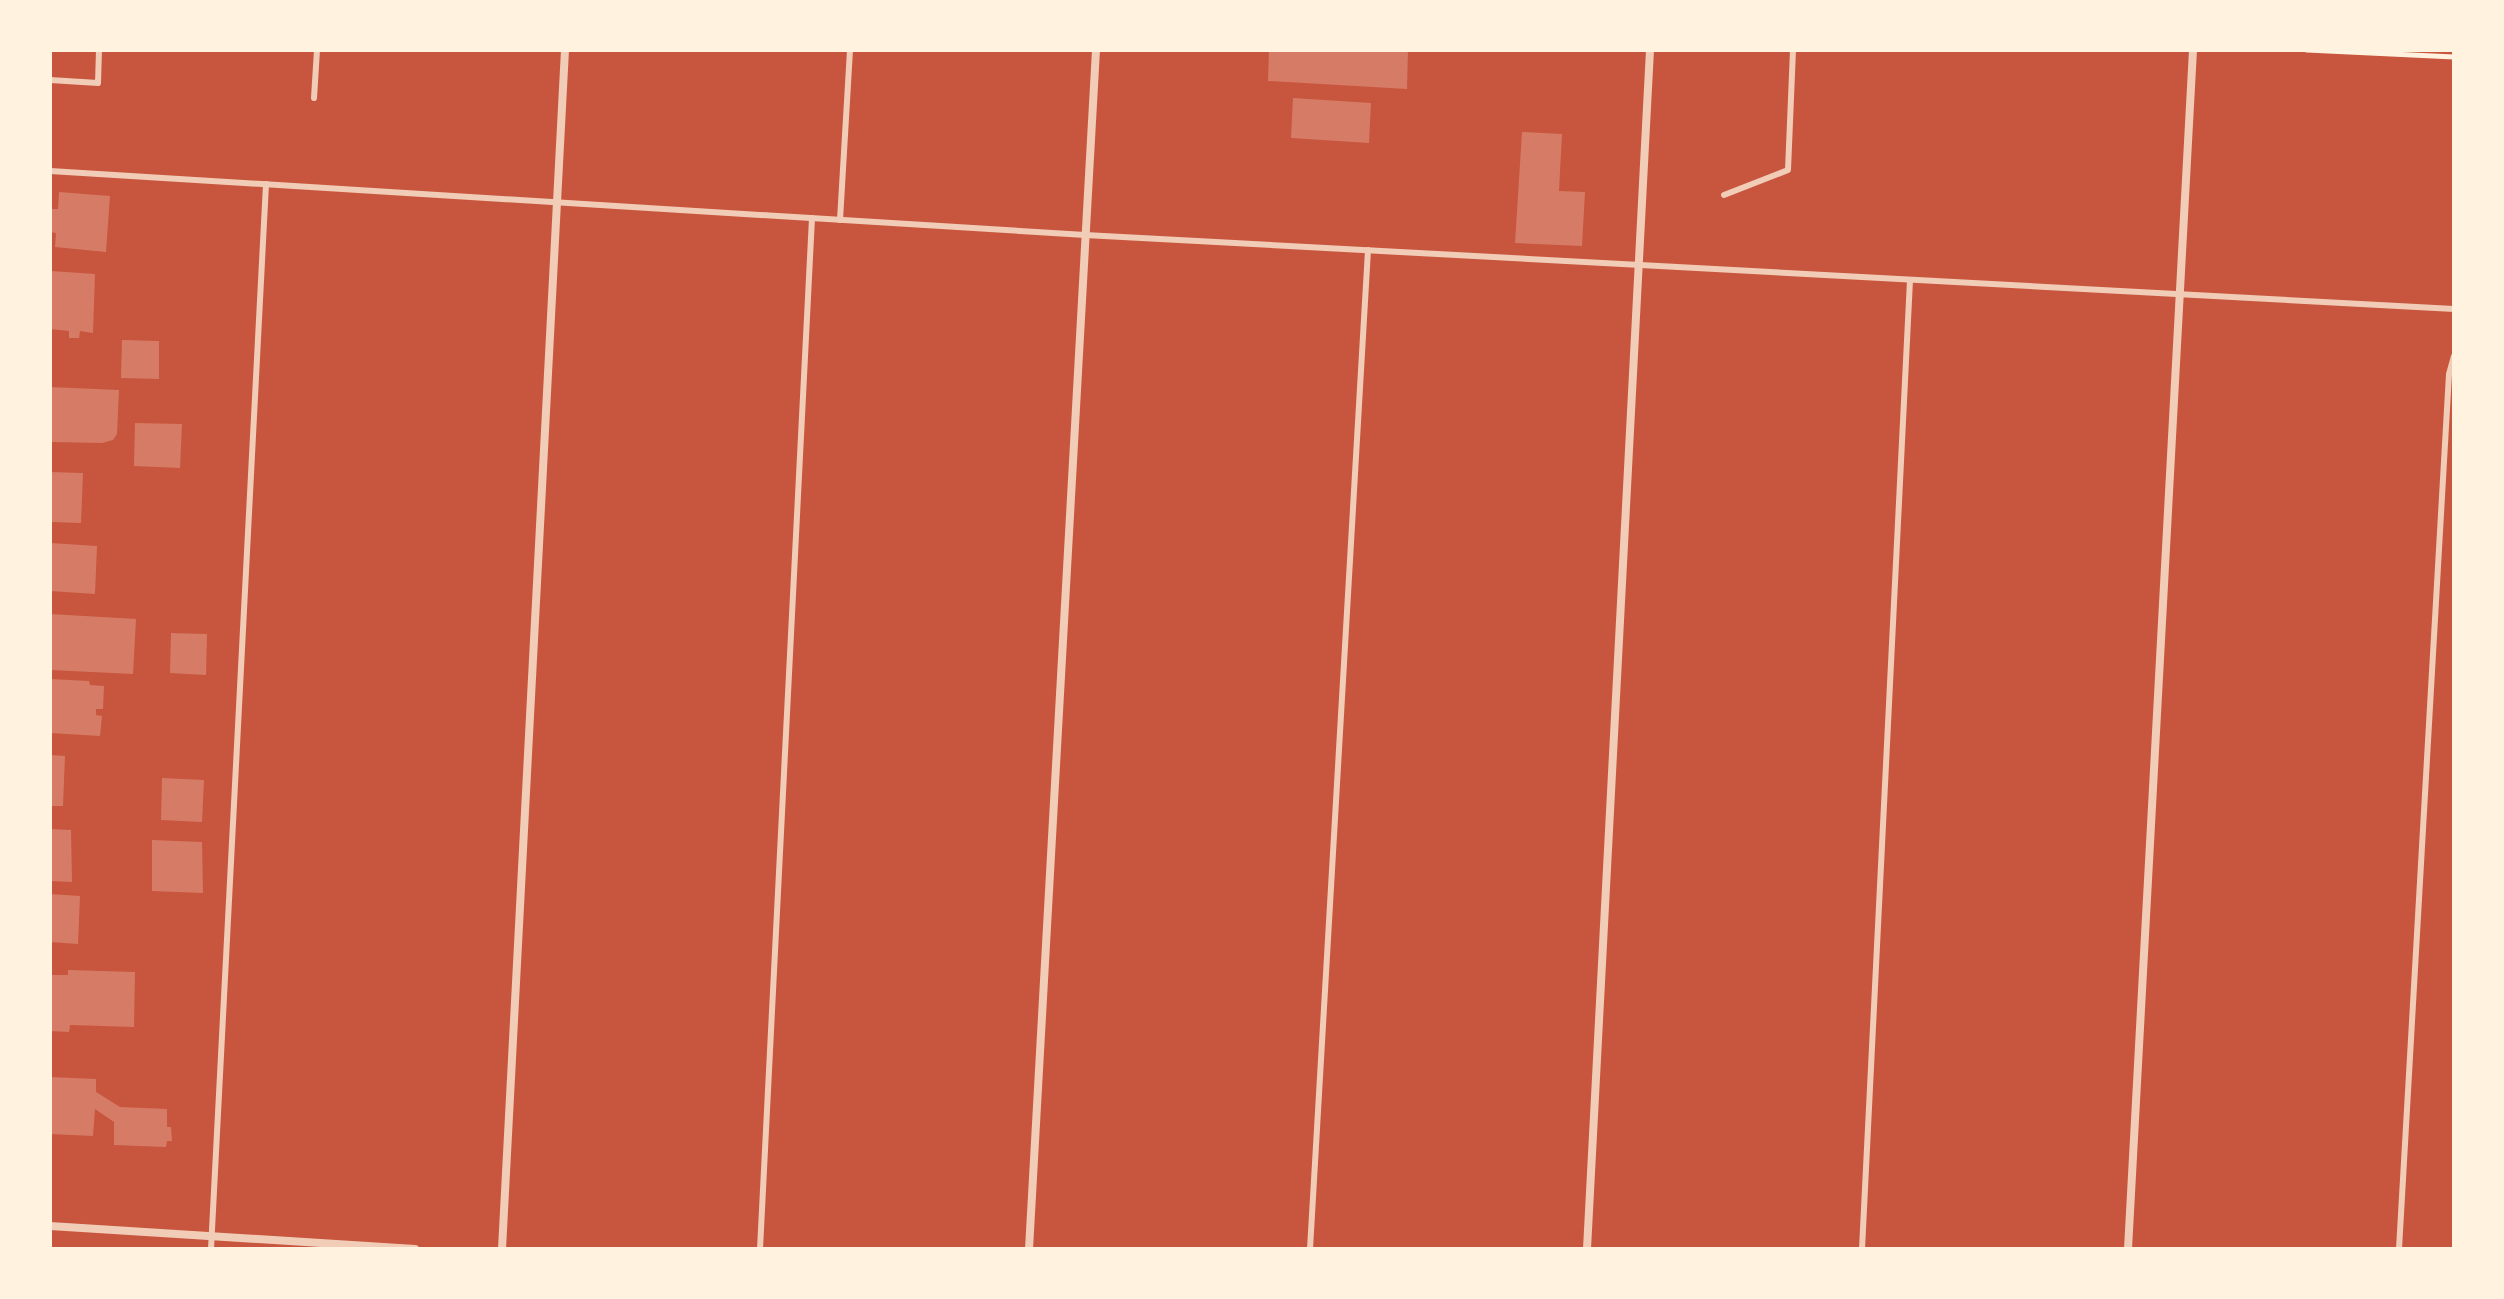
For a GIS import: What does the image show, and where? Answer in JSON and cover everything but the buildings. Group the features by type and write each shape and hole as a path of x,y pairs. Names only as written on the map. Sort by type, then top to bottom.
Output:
{"street":[{"path":"502,1249 565,50"},
{"path":"1029,1249 1096,50"},
{"path":"1587,1249 1650,50"},
{"path":"2128,1249 2193,50"},
{"path":"50,1226 415,1249"}],"lane":[{"path":"50,80 98,83 99,50"},
{"path":"314,98 317,50"},
{"path":"840,220 850,50"},
{"path":"1724,195 1788,170 1793,50"},
{"path":"50,171 1085,235 2454,309"},
{"path":"211,1249 266,184"},
{"path":"760,1249 812,218"},
{"path":"1310,1249 1368,250"},
{"path":"1862,1249 1910,280"},
{"path":"2399,1249 2439,526 2449,374 2454,356"}],"path":[{"path":"2307,50 2454,57"}]}
